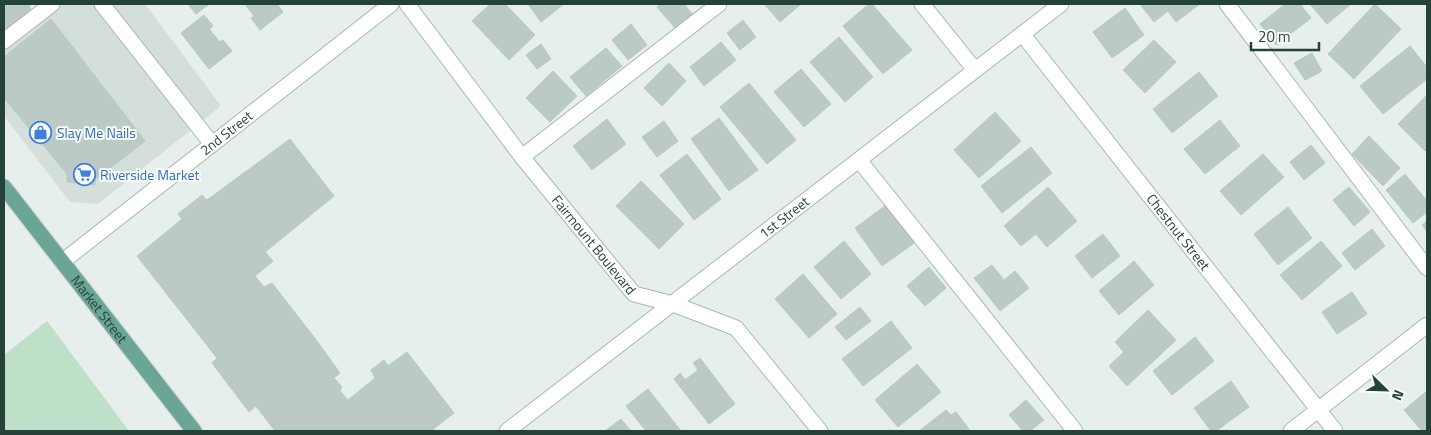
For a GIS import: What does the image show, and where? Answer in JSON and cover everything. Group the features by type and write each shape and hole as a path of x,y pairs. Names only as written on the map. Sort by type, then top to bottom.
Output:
{"main road":[{"name":"Market Street","path":"4,187 194,431"}],"street":[{"path":"4,41 52,4"},
{"path":"102,4 212,144"},
{"name":"2nd Street","path":"62,262 391,4"},
{"name":"Fairmount Boulevard","path":"407,4 522,157 634,294 673,304 736,328 811,428"},
{"path":"522,157 718,4"},
{"path":"922,4 975,70"},
{"name":"1st Street","path":"507,431 1061,4"},
{"path":"1227,4 1427,268"},
{"name":"Chestnut Street","path":"1022,35 1335,431"},
{"path":"859,160 1075,431"},
{"path":"1291,431 1427,325"}],"shaded area":[{"path":"61,4 145,4 221,106 98,204 70,202 4,116 4,48"}],"green space":[{"path":"47,321 129,431 4,431 4,355"}],"building":[{"path":"4,4 32,4 29,6 31,9 4,31"},
{"path":"188,4 207,4 208,5 196,14"},
{"path":"245,4 277,4 283,12 260,30 251,18 254,16"},
{"path":"490,4 505,4 535,35 509,60 472,21"},
{"path":"528,4 564,4 541,22"},
{"path":"661,4 684,4 693,15 676,29 657,7"},
{"path":"764,4 801,4 780,22"},
{"path":"869,4 872,4 912,50 883,74 843,26"},
{"path":"1140,4 1200,4 1176,22 1168,11 1154,22"},
{"path":"1285,4 1300,4 1311,18 1276,45 1260,24"},
{"path":"1310,4 1351,4 1327,24"},
{"path":"1375,4 1401,29 1354,79 1328,54"},
{"path":"1125,8 1144,35 1112,58 1093,32"},
{"path":"204,15 213,26 209,29 220,42 223,40 232,51 209,69 181,33"},
{"path":"51,19 145,141 95,180 95,185 67,182 67,174 4,98 4,57"},
{"path":"743,20 756,37 740,50 727,33"},
{"path":"631,24 647,45 628,60 612,40"},
{"path":"839,37 873,77 845,102 810,62"},
{"path":"1154,40 1176,62 1145,93 1123,70"},
{"path":"721,42 736,60 704,86 690,67"},
{"path":"541,44 551,59 537,69 526,55"},
{"path":"1410,46 1427,67 1427,79 1383,114 1360,86"},
{"path":"606,48 622,66 586,96 570,77"},
{"path":"1312,53 1322,71 1305,80 1294,63"},
{"path":"669,63 686,81 662,106 644,88"},
{"path":"801,69 831,104 804,127 774,92"},
{"path":"553,71 577,96 550,122 526,98"},
{"path":"1199,72 1218,96 1172,133 1153,109"},
{"path":"749,83 796,140 767,164 720,107"},
{"path":"1427,95 1427,149 1425,151 1398,124"},
{"path":"995,112 1021,141 979,178 954,150"},
{"path":"719,118 758,170 729,191 691,139"},
{"path":"607,119 626,144 592,170 573,146"},
{"path":"1220,120 1240,146 1205,174 1184,149"},
{"path":"664,121 678,141 657,157 642,137"},
{"path":"1369,136 1400,168 1383,186 1352,154"},
{"path":"290,139 334,196 265,252 273,261 255,276 264,287 272,283 317,341 340,373 334,378 342,387 340,391 348,400 375,378 371,370 384,360 388,366 407,352 454,413 431,431 275,431 256,406 249,412 212,363 217,358 137,256 182,219 178,214 202,195 207,200"},
{"path":"1311,145 1325,163 1304,180 1290,162"},
{"path":"1031,147 1052,173 1002,213 981,186"},
{"path":"687,154 721,199 694,220 660,175"},
{"path":"1263,154 1284,177 1241,215 1220,191"},
{"path":"1405,174 1427,201 1427,212 1413,223 1386,190"},
{"path":"641,181 684,224 659,249 616,206"},
{"path":"1048,187 1077,221 1047,247 1036,234 1021,246 1004,226"},
{"path":"1349,187 1370,212 1354,226 1333,200"},
{"path":"889,203 917,241 882,266 855,228"},
{"path":"1288,207 1312,238 1278,265 1254,234"},
{"path":"1427,221 1427,232 1422,225"},
{"path":"1372,229 1385,246 1355,270 1342,253"},
{"path":"1103,234 1120,256 1092,278 1075,256"},
{"path":"844,241 871,274 841,299 814,267"},
{"path":"1321,241 1342,266 1302,300 1280,275"},
{"path":"1134,261 1154,285 1119,315 1099,291"},
{"path":"992,265 1004,280 1015,271 1029,288 1000,311 974,278"},
{"path":"929,267 946,288 925,306 907,286"},
{"path":"803,274 837,314 809,338 775,299"},
{"path":"1352,292 1367,314 1337,334 1322,312"},
{"path":"860,307 871,321 846,340 835,327"},
{"path":"1148,310 1176,340 1127,386 1109,366 1124,352 1115,342"},
{"path":"891,321 912,348 863,386 842,359"},
{"path":"1195,337 1214,361 1172,395 1153,371"},
{"path":"700,358 735,404 709,424 674,379 680,373 685,380 698,370 693,363"},
{"path":"917,364 941,392 898,427 875,400"},
{"path":"1231,381 1249,407 1216,431 1211,431 1194,408"},
{"path":"648,389 681,431 646,431 626,406"},
{"path":"1427,391 1427,431 1422,431 1404,410"},
{"path":"1026,400 1044,420 1030,431 1023,431 1009,415"},
{"path":"946,410 951,415 956,412 969,429 966,431 919,431"},
{"path":"621,419 631,431 605,431"}],"place":[{"name":"Slay Me Nails","path":"41,133"},
{"name":"Riverside Market","path":"84,175"}]}
